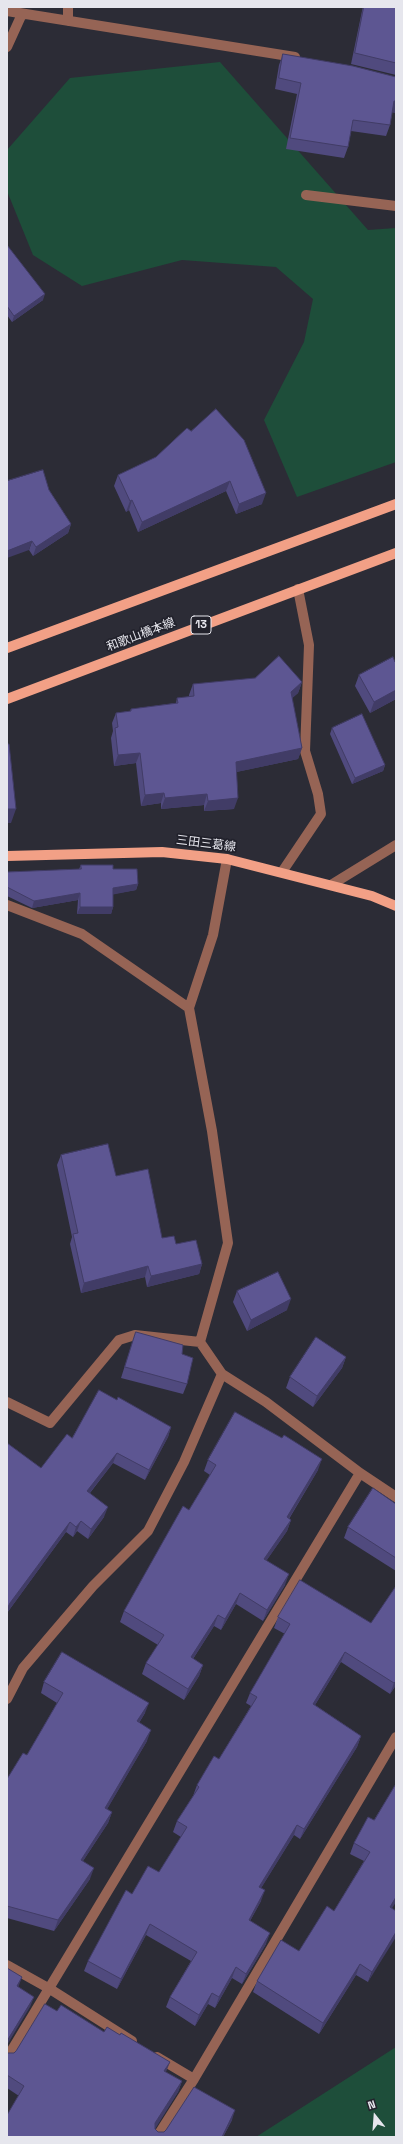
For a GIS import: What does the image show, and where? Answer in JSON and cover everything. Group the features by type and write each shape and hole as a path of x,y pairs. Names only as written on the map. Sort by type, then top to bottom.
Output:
{"main road":[{"path":"7,648 396,504"},
{"name":"和歌山橋本線","path":"7,699 396,553"},
{"name":"三田三葛線","path":"7,856 162,852 227,859 372,896 396,906"}],"street":[{"path":"68,7 68,21"},
{"path":"7,11 304,59"},
{"path":"7,47 22,14"},
{"path":"306,195 396,206"},
{"path":"282,872 321,814 318,794 305,751 309,645 298,589"},
{"path":"331,885 396,845"},
{"path":"200,1342 228,1243 212,1131 189,1008 213,935 227,859"},
{"path":"7,905 82,934 189,1008"},
{"path":"7,1402 50,1424 119,1340 135,1336 200,1342"},
{"path":"200,1342 222,1374 266,1402 360,1473 396,1497"},
{"path":"7,1699 23,1668 93,1586 148,1531 184,1462 222,1374"},
{"path":"7,2058 360,1473"},
{"path":"157,2137 194,2079 396,1737"},
{"path":"7,1965 50,1989 194,2079"}],"green space":[{"path":"220,62 368,230 396,228 396,462 297,497 264,420 304,342 313,299 276,267 182,260 82,286 33,255 7,191 7,150 70,78"},
{"path":"396,2047 396,2137 256,2137"}],"building":[{"path":"364,7 396,7 396,63 355,53"},
{"path":"283,54 353,66 396,77 396,101 394,101 390,125 353,120 348,147 290,138 301,83 279,78"},
{"path":"7,245 45,294 14,316 7,306"},
{"path":"216,409 244,440 266,493 239,504 230,481 142,522 118,475 156,457 187,428 191,431"},
{"path":"43,470 49,490 71,524 36,547 32,541 7,551 7,481"},
{"path":"279,656 302,682 291,692 302,748 236,762 238,798 208,801 207,794 165,798 164,793 145,795 140,753 118,755 115,728 118,727 116,713 131,711 131,709 178,703 177,698 194,696 193,684 255,678"},
{"path":"393,657 396,662 396,690 374,702 359,675"},
{"path":"362,714 385,765 355,778 332,728"},
{"path":"7,744 9,744 16,809 7,809"},
{"path":"81,865 113,865 113,869 137,869 138,884 113,888 113,907 80,907 80,893 34,901 7,887 7,872 81,869"},
{"path":"108,1144 116,1176 148,1169 162,1238 174,1236 176,1244 196,1240 202,1264 151,1276 148,1266 84,1283 73,1234 78,1233 61,1155"},
{"path":"278,1272 291,1299 251,1320 237,1291"},
{"path":"136,1332 183,1345 182,1354 193,1358 187,1384 125,1367"},
{"path":"316,1337 346,1357 317,1396 290,1377"},
{"path":"99,1390 117,1400 118,1397 171,1427 149,1470 117,1453 87,1491 108,1507 91,1529 81,1521 76,1527 70,1522 7,1609 7,1443 41,1468 67,1434 72,1438"},
{"path":"235,1412 282,1438 284,1435 322,1459 287,1517 291,1520 264,1559 289,1574 267,1610 240,1593 225,1619 218,1615 191,1657 203,1665 188,1689 146,1663 164,1635 124,1611 183,1506 189,1510 216,1465 208,1460"},
{"path":"373,1488 396,1504 396,1558 348,1527"},
{"path":"300,1580 371,1623 396,1586 396,1681 394,1683 345,1652 313,1704 361,1736 304,1829 297,1825 259,1887 265,1890 249,1920 270,1933 246,1974 236,1967 219,1997 212,1993 199,2015 170,1997 197,1952 150,1924 121,1979 88,1961 126,1890 132,1894 148,1866 159,1872 187,1827 177,1821 199,1787 197,1785 214,1756 219,1759 257,1697 250,1693 290,1624 278,1617"},
{"path":"62,1652 149,1703 137,1721 151,1730 105,1808 112,1812 81,1860 94,1868 58,1920 7,1906 7,1779 23,1753 27,1755 63,1693 44,1682"},
{"path":"396,1784 396,1897 390,1907 396,1911 396,1932 372,1972 360,1964 323,2023 257,1981 281,1940 299,1951 327,1906 334,1911 370,1852 354,1843 368,1817 374,1820"},
{"path":"7,1968 22,1977 17,1986 34,1997 7,2041"},
{"path":"45,2004 57,2011 61,2005 104,2032 107,2027 120,2035 121,2033 170,2062 164,2071 182,2081 155,2123 155,2129 158,2132 164,2132 166,2130 194,2087 235,2110 222,2137 7,2137 7,2115 24,2086 7,2075 7,2052 14,2053 16,2051"}]}
